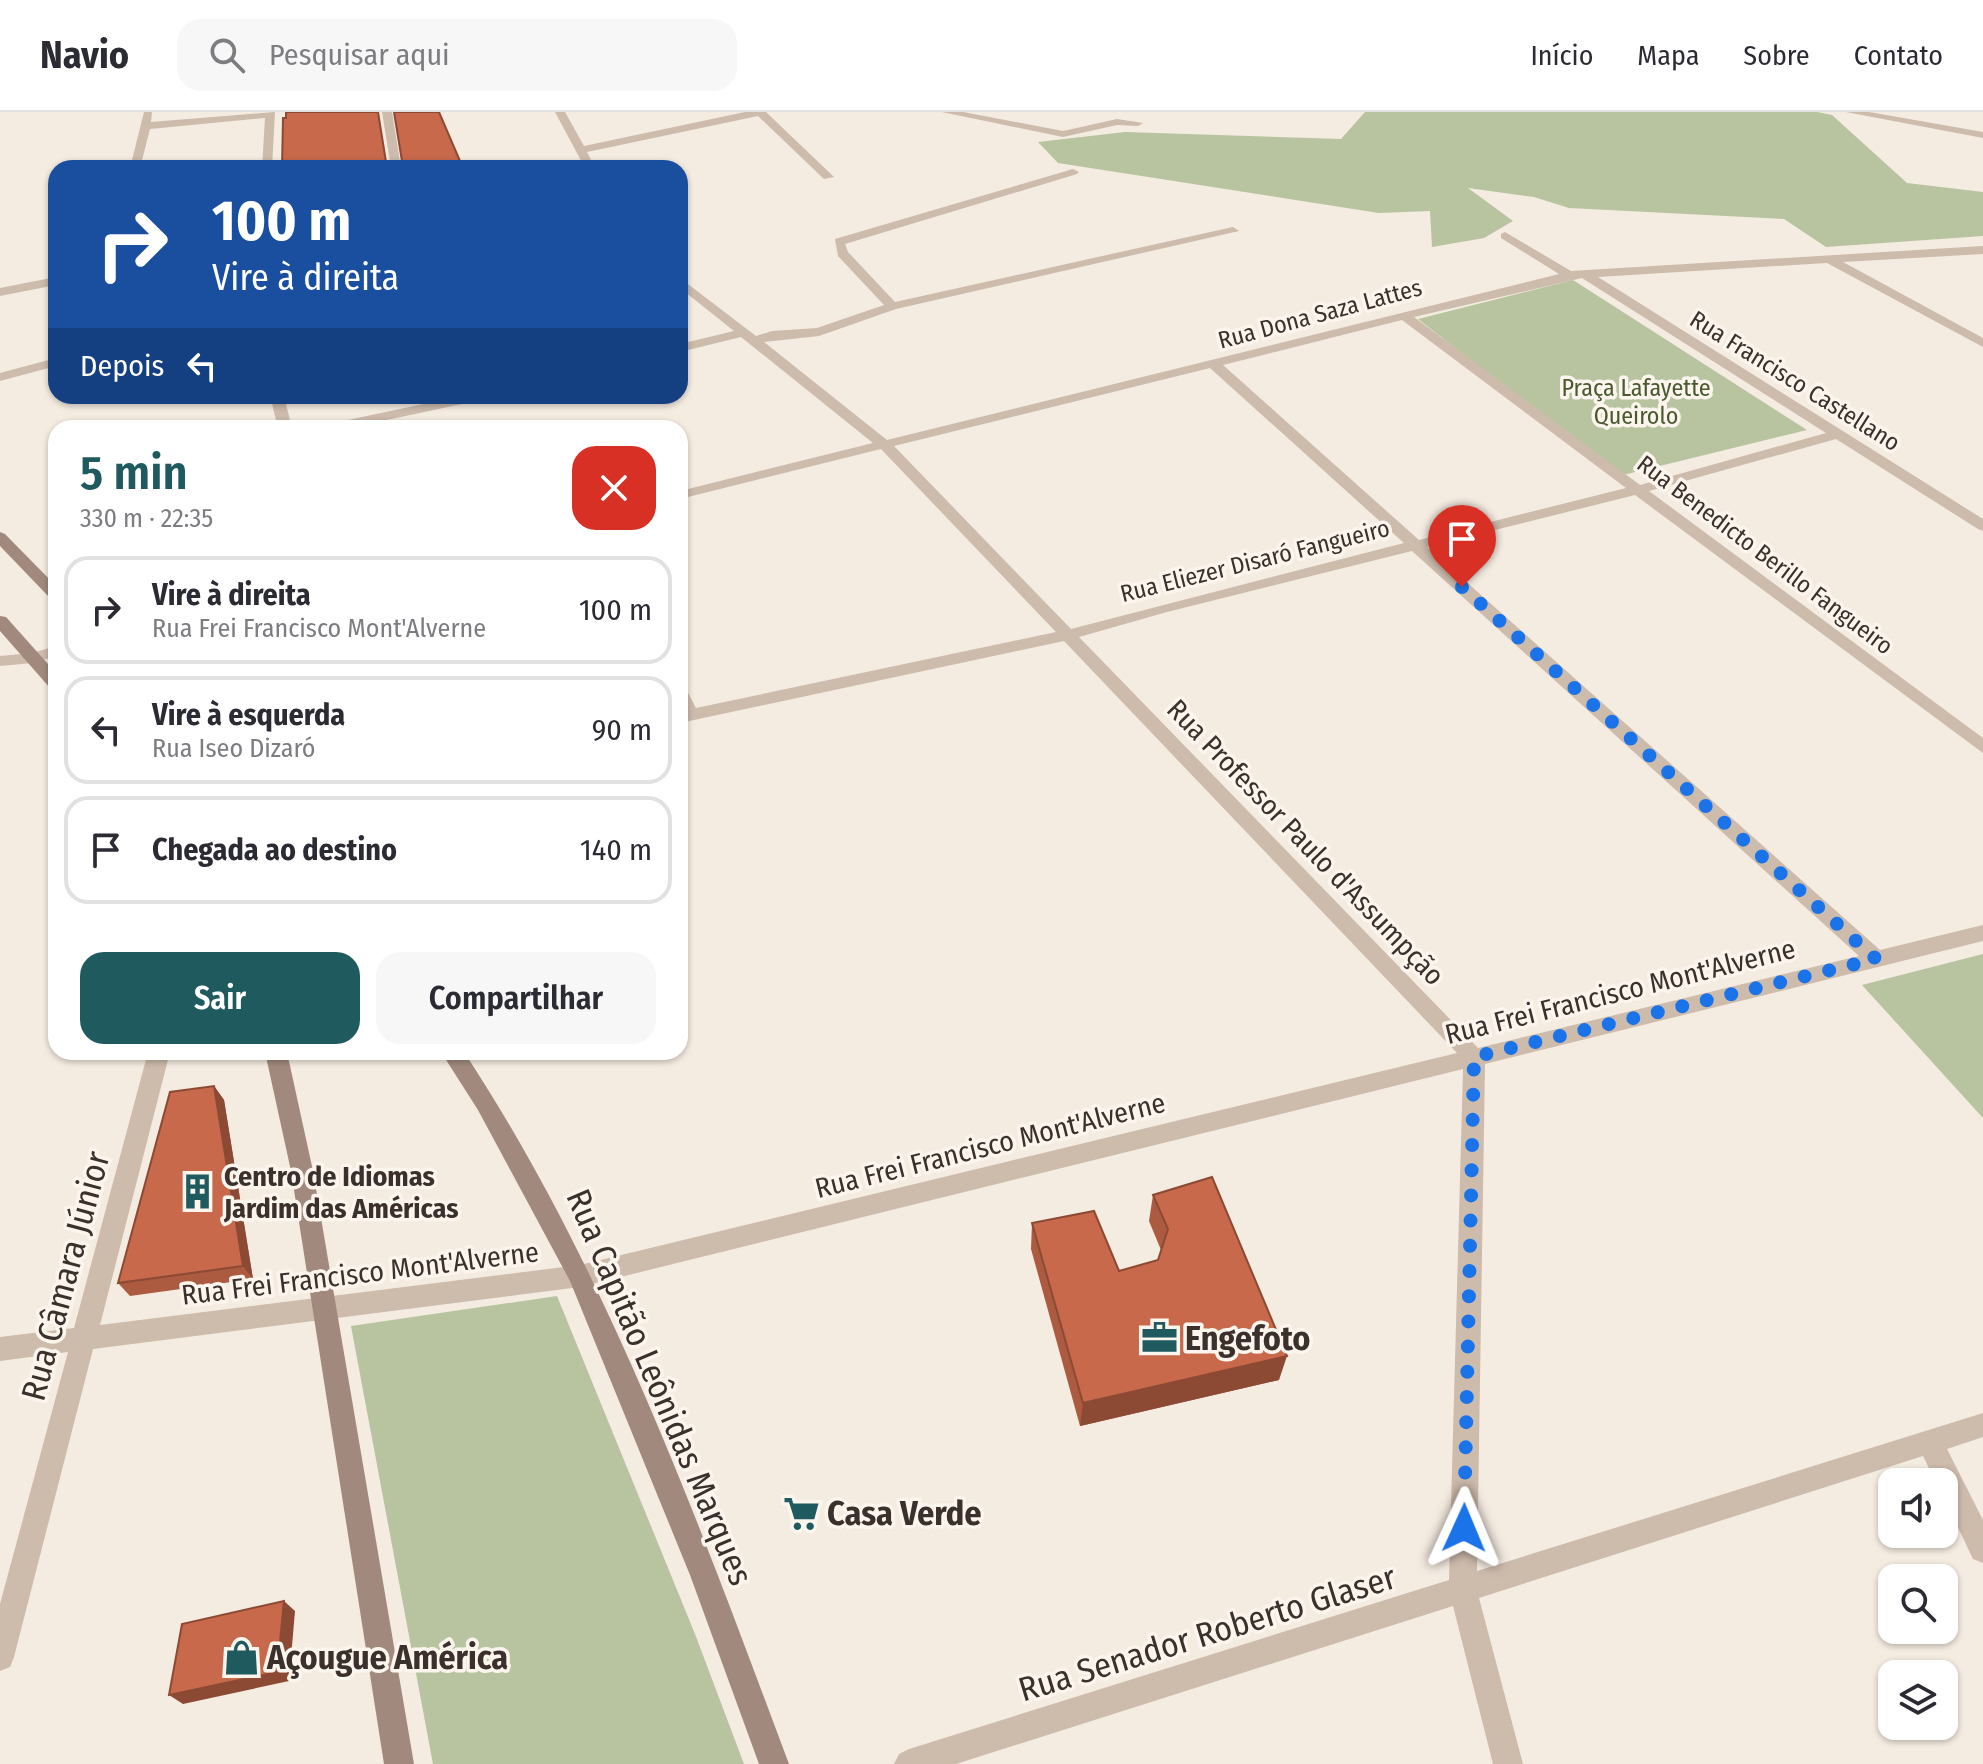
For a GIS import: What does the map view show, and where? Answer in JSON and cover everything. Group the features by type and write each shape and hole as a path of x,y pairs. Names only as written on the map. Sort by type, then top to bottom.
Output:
{"main road":[{"path":"0,537 48,587"},
{"path":"0,621 48,675"},
{"path":"278,1060 293,1123 325,1308 399,1764"},
{"name":"Rua Capitão Leônidas Marques","path":"457,1060 486,1104 580,1276 704,1575 774,1764"}],"street":[{"path":"137,160 149,112"},
{"path":"387,112 395,160"},
{"path":"560,112 586,160"},
{"path":"581,150 760,112 828,177"},
{"path":"947,112 1063,134 1117,122 1138,123"},
{"path":"1851,112 1983,135"},
{"path":"144,126 270,113 267,160"},
{"path":"892,306 842,253 839,242 1073,172"},
{"path":"688,347 749,337 819,332 892,306 1233,231"},
{"name":"Rua Francisco Castellano","path":"1505,236 1576,274 1983,526"},
{"name":"Rua Dona Saza Lattes","path":"688,493 1576,274 1983,250"},
{"path":"1830,260 1983,343"},
{"path":"0,292 48,283"},
{"name":"Rua Professor Paulo d'Assumpção","path":"688,288 885,445 1474,1057"},
{"name":"Rua Benedicto Berillo Fangueiro","path":"1403,315 1983,747"},
{"path":"0,377 48,364"},
{"path":"1214,364 1876,959"},
{"path":"367,420 443,404"},
{"name":"Rua Eliezer Disaró Fangueiro","path":"688,716 1068,635 1162,608 1637,490 1838,434"},
{"path":"0,661 48,653"},
{"name":"Rua Frei Francisco Mont'Alverne","path":"0,1349 580,1276 1983,933"},
{"path":"1474,1057 1463,1590 1508,1764"},
{"name":"Rua Câmara Júnior","path":"0,1657 157,1060"},
{"name":"Rua Senador Roberto Glaser","path":"909,1764 1983,1425"},
{"path":"1930,1442 1983,1549"}],"green space":[{"path":"1365,112 1817,112 1832,115 1907,183 1983,192 1983,236 1826,247 1784,219 1569,208 1534,197 1468,188 1513,221 1484,238 1432,247 1430,211 1379,213 1058,163 1038,142 1125,132 1341,139"},
{"name":"Praça Lafayette Queirolo","path":"1573,280 1807,430 1619,476 1418,319"},
{"path":"1983,954 1983,1118 1862,985"},
{"path":"557,1296 695,1634 744,1764 433,1764 351,1326"}],"building":[{"path":"286,112 378,112 386,160 282,160 283,118 286,118"},
{"path":"394,112 439,112 460,160 402,160"},
{"name":"Centro de Idiomas Jardim das Américas","path":"214,1086 243,1266 118,1283 170,1092"},
{"name":"Engefoto","path":"1212,1177 1287,1356 1083,1403 1032,1223 1094,1211 1119,1271 1158,1260 1168,1229 1153,1195"},
{"name":"Açougue América","path":"284,1601 277,1672 169,1695 182,1624"}],"place":[{"name":"Centro de Idiomas Jardim das Américas","path":"198,1192"},
{"name":"Engefoto","path":"1159,1338"},
{"name":"Casa Verde","path":"801,1513"},
{"name":"Açougue América","path":"241,1657"}],"route":[{"path":"1462,587 1876,959 1474,1057 1464,1528"}]}
